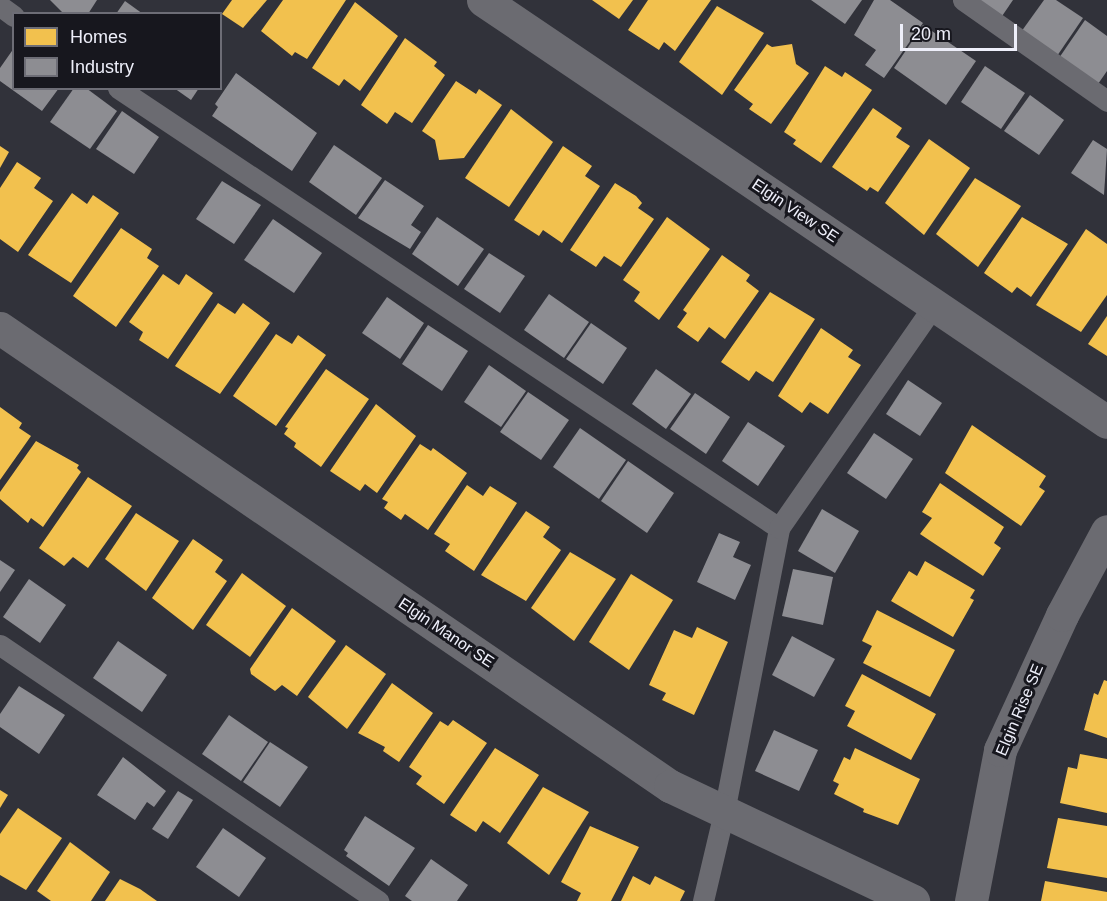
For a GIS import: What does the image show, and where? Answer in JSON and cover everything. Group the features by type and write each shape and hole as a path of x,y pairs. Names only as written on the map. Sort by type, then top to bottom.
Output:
{"street":[{"name":"Elgin View SE","path":"483,0 1107,422"},
{"name":"Elgin Manor SE","path":"0,328 670,786 913,901"},
{"name":"Elgin Rise SE","path":"971,901 1000,750 1062,615 1107,531"}],"lane":[{"path":"963,0 1107,101"},
{"path":"121,90 779,528"},
{"path":"703,901 724,812 779,528 934,304"},
{"path":"0,645 378,901"}],"building: Homes":[{"path":"232,0 267,0 243,28 222,14"},
{"path":"283,0 346,0 307,59 295,52 292,56 261,31"},
{"path":"592,0 633,0 619,19"},
{"path":"648,0 711,0 675,51 664,42 659,50 628,30"},
{"path":"355,2 398,36 360,91 344,79 339,86 312,68"},
{"path":"717,6 764,33 722,95 679,62"},
{"path":"405,38 437,62 434,66 445,75 412,123 395,112 387,124 361,105"},
{"path":"767,44 772,47 792,44 796,64 809,73 771,124 749,109 753,104 734,90"},
{"path":"825,66 842,77 845,72 872,90 821,163 793,144 796,140 784,132"},
{"path":"456,81 476,94 479,89 502,105 464,158 439,160 435,140 422,131"},
{"path":"873,108 902,128 896,137 910,146 878,192 870,187 867,191 832,167"},
{"path":"511,109 553,142 509,207 465,178"},
{"path":"929,139 970,168 924,235 885,203"},
{"path":"0,146 9,152 0,168"},
{"path":"563,146 592,166 585,176 600,186 562,243 543,230 539,236 514,220"},
{"path":"17,162 41,178 34,188 53,201 18,252 0,239 0,188"},
{"path":"975,178 1021,206 978,267 936,234"},
{"path":"615,183 636,196 642,203 638,208 654,219 621,267 604,256 596,267 570,250"},
{"path":"72,193 87,204 93,195 119,213 71,283 28,255"},
{"path":"667,217 710,249 659,320 634,301 640,292 623,280"},
{"path":"1022,217 1068,244 1031,297 1017,287 1012,293 984,273"},
{"path":"121,228 152,249 147,258 159,266 116,327 73,296"},
{"path":"1086,229 1107,244 1107,295 1081,332 1036,305"},
{"path":"722,255 750,275 746,281 759,291 725,339 709,327 698,342 677,327 687,313 683,310"},
{"path":"163,274 179,285 186,274 213,293 168,359 139,340 143,332 129,322"},
{"path":"770,292 815,319 773,382 756,371 749,381 721,362"},
{"path":"218,303 235,314 243,303 270,323 220,394 175,366"},
{"path":"1107,316 1107,356 1088,344"},
{"path":"821,328 853,350 848,357 861,365 828,414 810,402 802,413 778,396"},
{"path":"276,334 292,344 298,335 326,355 276,426 233,396"},
{"path":"326,369 369,399 321,467 294,447 296,443 284,434 288,428 285,427"},
{"path":"376,404 416,436 377,493 365,484 360,491 330,471"},
{"path":"0,407 22,423 19,428 31,436 0,480"},
{"path":"972,425 1046,476 1039,487 1045,491 1021,526 945,473"},
{"path":"36,441 79,465 77,468 81,472 43,527 31,518 28,523 0,499 0,492"},
{"path":"420,444 431,451 433,448 467,473 428,530 405,514 401,520 384,508 388,502 382,499"},
{"path":"88,477 132,506 88,568 73,557 64,566 39,548"},
{"path":"940,483 1004,527 994,543 1001,548 983,576 920,534 932,518 922,512"},
{"path":"467,485 483,496 490,486 517,503 474,571 445,551 450,544 434,534"},
{"path":"526,511 550,527 543,537 561,550 526,601 481,575"},
{"path":"136,513 179,541 146,591 105,559"},
{"path":"193,539 223,560 215,572 227,581 193,630 152,598"},
{"path":"570,552 616,579 574,641 531,608"},
{"path":"925,561 975,590 970,598 974,600 953,637 891,601 909,571 917,576"},
{"path":"242,573 286,606 250,657 206,625"},
{"path":"631,574 673,600 629,670 589,642"},
{"path":"292,608 336,641 297,696 282,685 275,691 251,674 250,669"},
{"path":"877,610 955,650 930,697 863,663 872,646 862,641"},
{"path":"697,627 728,642 694,715 662,700 666,693 649,685 674,630 692,638"},
{"path":"346,645 386,674 347,729 308,697"},
{"path":"862,674 936,714 911,760 847,726 855,711 845,706"},
{"path":"1104,680 1107,681 1107,738 1084,730 1094,693 1098,695"},
{"path":"392,683 433,713 399,762 383,751 385,747 358,733"},
{"path":"453,720 487,743 444,804 416,784 422,776 409,767 440,721 448,726"},
{"path":"495,748 539,775 500,833 483,821 476,832 450,815"},
{"path":"855,748 920,779 898,825 863,812 864,809 834,794 839,784 833,781 844,757 850,760"},
{"path":"1080,754 1107,759 1107,813 1060,803 1068,767 1077,769"},
{"path":"543,787 589,812 549,875 507,843"},
{"path":"0,790 8,795 0,808"},
{"path":"18,808 62,838 26,890 0,875 0,834"},
{"path":"1058,818 1107,826 1107,878 1047,868"},
{"path":"590,826 639,847 611,901 577,901 581,893 561,882"},
{"path":"70,842 110,872 91,901 51,901 37,891"},
{"path":"633,876 650,885 655,876 685,891 680,901 621,901"},
{"path":"120,879 140,889 157,901 105,901"},
{"path":"1045,881 1107,892 1107,901 1041,901"}],"building: Industry":[{"path":"50,0 97,0 89,12 62,12"},
{"path":"811,0 862,0 845,24"},
{"path":"874,0 890,0 923,23 884,78 865,65 876,50 854,35"},
{"path":"967,0 1013,0 998,22"},
{"path":"1044,0 1056,0 1083,18 1057,56 1021,32"},
{"path":"125,1 140,12 117,12"},
{"path":"1085,20 1107,36 1107,71 1098,84 1059,58"},
{"path":"923,25 976,61 946,105 894,68"},
{"path":"12,51 12,90 0,81 0,68"},
{"path":"985,66 1025,93 1001,129 961,102"},
{"path":"236,73 317,133 292,171 212,116 218,107 215,104"},
{"path":"13,90 58,90 42,111"},
{"path":"73,90 89,90 117,111 90,149 50,122"},
{"path":"177,90 198,90 191,100"},
{"path":"1030,95 1064,120 1039,155 1004,131"},
{"path":"122,111 159,137 134,174 96,149"},
{"path":"1093,140 1107,149 1104,195 1071,173"},
{"path":"334,145 382,178 356,215 309,182"},
{"path":"385,180 424,206 411,225 421,232 410,249 358,218"},
{"path":"222,181 261,205 234,244 196,219"},
{"path":"437,217 484,249 458,286 412,254"},
{"path":"273,219 322,253 294,293 244,260"},
{"path":"489,253 525,276 500,313 464,289"},
{"path":"549,294 589,322 564,358 524,330"},
{"path":"387,297 424,323 400,359 362,333"},
{"path":"591,323 627,348 603,384 566,359"},
{"path":"428,325 468,351 442,391 402,364"},
{"path":"489,365 526,391 501,427 464,402"},
{"path":"656,369 691,394 666,429 632,404"},
{"path":"908,380 942,403 920,436 886,414"},
{"path":"528,392 569,420 541,460 500,432"},
{"path":"695,393 730,417 706,454 670,429"},
{"path":"748,422 785,446 758,486 722,461"},
{"path":"580,428 626,460 599,499 553,467"},
{"path":"874,433 913,459 886,499 847,473"},
{"path":"628,461 674,493 647,533 601,501"},
{"path":"822,509 859,531 835,573 798,551"},
{"path":"719,533 740,542 733,557 751,565 735,600 697,582"},
{"path":"0,560 15,570 0,592"},
{"path":"793,569 833,577 823,625 782,616"},
{"path":"29,579 66,605 40,643 3,617"},
{"path":"792,636 835,659 814,697 772,675"},
{"path":"118,641 167,675 142,712 93,678"},
{"path":"19,686 65,715 39,754 0,727 0,714"},
{"path":"229,715 268,742 241,781 202,754"},
{"path":"774,730 818,750 799,791 755,771"},
{"path":"270,742 308,767 280,807 243,782"},
{"path":"123,757 166,791 154,807 147,802 135,820 97,795"},
{"path":"178,791 193,800 168,839 152,829"},
{"path":"365,816 415,848 389,886 346,856 348,853 344,850"},
{"path":"223,828 266,858 239,897 196,867"},
{"path":"431,859 468,885 457,901 412,901 405,896"}]}
